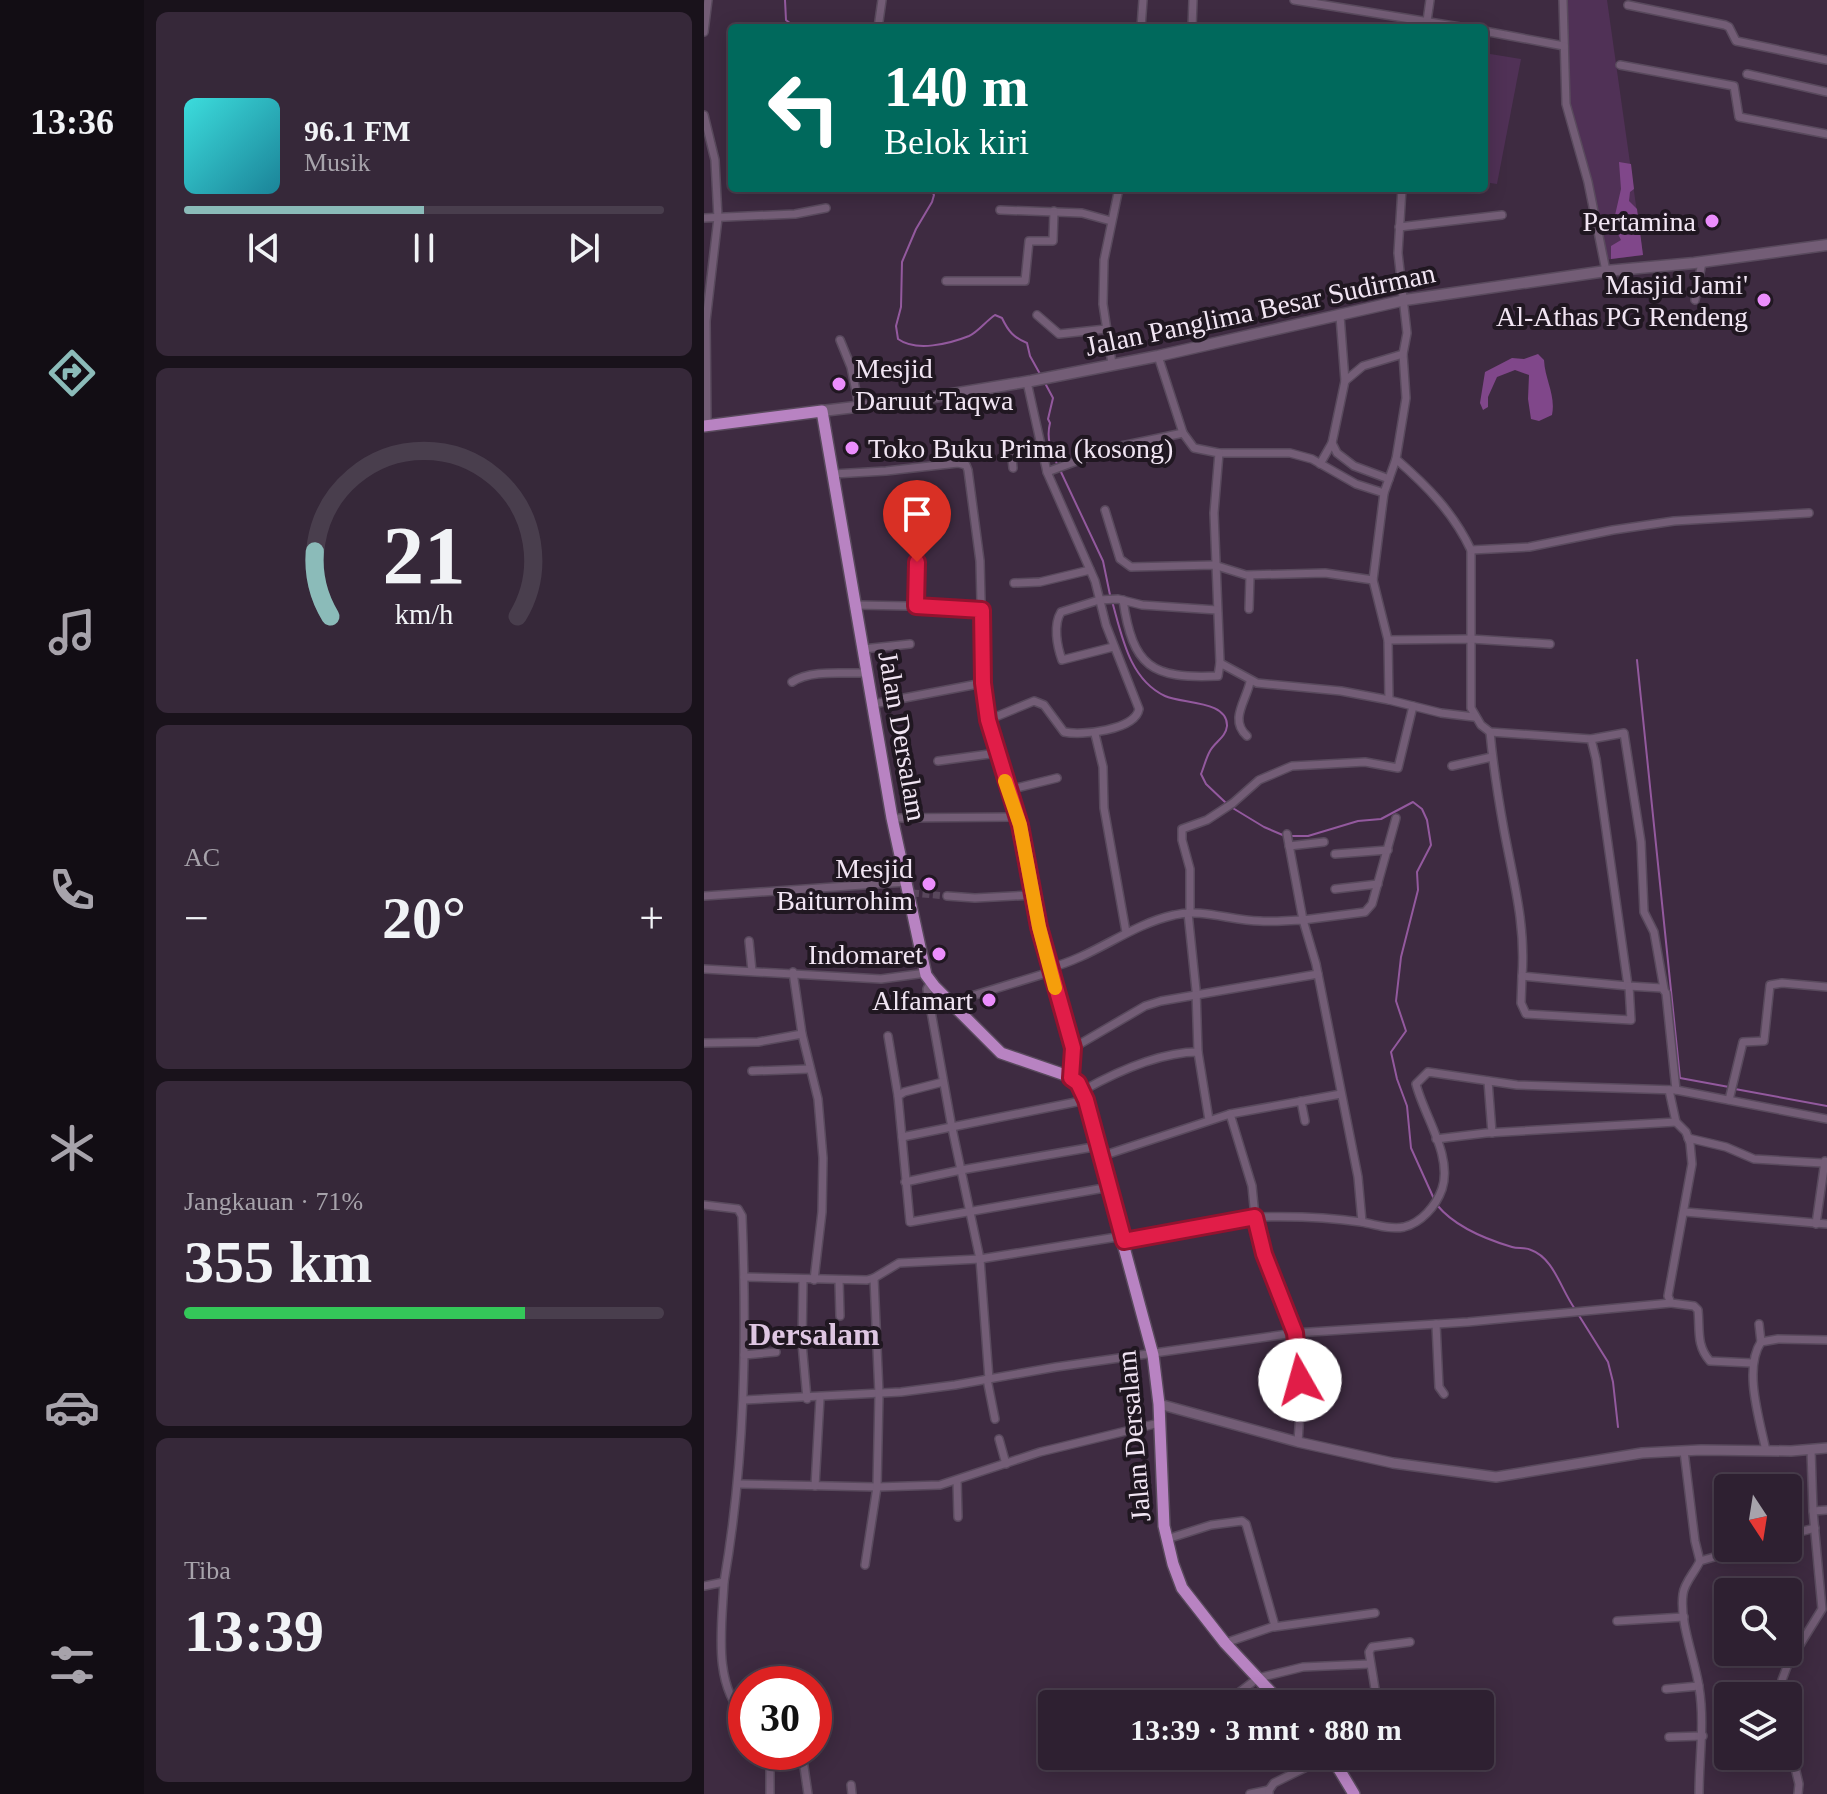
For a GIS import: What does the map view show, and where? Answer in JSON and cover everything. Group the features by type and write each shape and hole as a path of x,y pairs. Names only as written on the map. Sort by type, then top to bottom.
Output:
{"main road":[{"name":"Jalan Panglima Besar Sudirman","path":"706,426 922,399 1029,382 1405,300 1606,271 1827,245"},
{"name":"Jalan Dersalam","path":"822,411 892,818 928,977"},
{"path":"928,977 1001,1053 1071,1078"},
{"name":"Jalan Dersalam","path":"1071,1078 1084,1095 1153,1355 1159,1404 1164,1526 1173,1564 1182,1588 1225,1643 1269,1690"},
{"path":"1339,1770 1354,1794"}],"street":[{"path":"704,32 708,0"},
{"path":"879,24 882,0"},
{"path":"1141,24 1143,0"},
{"path":"1192,24 1193,0"},
{"path":"1294,0 1426,24 1430,0"},
{"path":"1563,0 1566,104 1588,182 1606,271"},
{"path":"1628,5 1725,25 1736,41 1827,60"},
{"path":"1488,32 1564,46"},
{"path":"1620,65 1734,86 1736,114 1739,117 1827,134"},
{"path":"1747,74 1827,92"},
{"path":"704,115 718,218 705,321 706,426"},
{"path":"1112,364 1103,304 1104,260 1118,192"},
{"path":"1389,700 1388,640 1373,580 1384,493 1396,459 1406,398 1403,354 1407,333 1398,253 1402,192"},
{"path":"704,218 795,214 826,208"},
{"path":"1000,210 1082,213 1111,221"},
{"path":"946,281 1025,281 1029,241 1053,241 1054,211"},
{"path":"1399,227 1502,215"},
{"path":"1695,300 1702,262"},
{"path":"1037,315 1059,334 1106,329"},
{"path":"1320,464 1332,443 1345,381 1340,316"},
{"path":"840,340 851,367 859,406"},
{"path":"1345,381 1363,366 1403,354"},
{"path":"1158,356 1183,433 1194,448 1219,453 1290,453 1320,464 1356,484 1384,493"},
{"path":"988,720 1034,701 1044,705 1064,732 1095,734 1133,720 1138,715 1136,696 1113,647 1103,600 1040,447 1029,382"},
{"path":"1052,470 1121,445 1183,433"},
{"path":"1332,443 1337,453 1354,466 1389,479"},
{"path":"1013,468 1012,458 1015,454 1040,447"},
{"path":"1120,599 1133,642 1141,659 1152,668 1164,673 1197,677 1218,676 1214,513 1219,453"},
{"path":"1396,459 1444,505 1460,527 1471,550 1471,708 1474,717 1490,732 1591,739 1624,733 1641,842 1644,912 1654,932 1664,989 1676,1122 1688,1138 1692,1164 1685,1212 1675,1248 1668,1296 1671,1303"},
{"path":"833,474 958,463 966,465 968,470 980,561 983,683 988,720 1017,817 1050,970 1073,1048 1071,1078"},
{"path":"1105,510 1120,559 1131,567 1214,565 1250,576 1325,573 1373,580"},
{"path":"1471,550 1529,547 1674,521 1809,513"},
{"path":"916,606 917,562"},
{"path":"1014,583 1040,582 1090,570"},
{"path":"1249,609 1250,576"},
{"path":"1113,647 1066,660 1060,657 1056,628 1059,614 1103,600 1120,599 1142,605 1217,610"},
{"path":"856,605 982,610"},
{"path":"1388,640 1471,639 1550,644"},
{"path":"863,649 910,644"},
{"path":"1220,663 1235,669 1250,682 1341,691 1474,717"},
{"path":"792,682 810,676 868,673"},
{"path":"1247,736 1241,731 1237,718 1250,682"},
{"path":"873,704 983,683"},
{"path":"1209,1120 1198,1052 1189,912 1190,869 1182,829 1207,820 1259,780 1279,770 1301,764 1365,762 1398,768 1413,706"},
{"path":"1490,732 1503,828 1518,891 1524,948 1521,1003 1526,1014 1631,1020 1591,739"},
{"path":"1095,734 1103,767 1104,808 1126,932"},
{"path":"938,761 997,753"},
{"path":"1452,766 1492,757"},
{"path":"1008,790 1057,778"},
{"path":"892,818 1017,817"},
{"path":"952,1002 1050,970 1083,957 1126,932 1189,912 1260,921 1303,920 1365,912 1372,904 1396,818"},
{"path":"1287,834 1358,1177 1362,1222"},
{"path":"1289,846 1324,842"},
{"path":"1335,854 1388,850"},
{"path":"1335,889 1378,884"},
{"path":"704,896 908,889"},
{"path":"947,896 995,898 1033,895"},
{"path":"749,941 752,971"},
{"path":"704,969 881,979 928,977 927,989 943,1082 980,1259 988,1379 995,1419"},
{"path":"793,972 802,1034 818,1099 823,1158 822,1212 814,1280"},
{"path":"1073,1048 1145,1006 1195,994 1318,974"},
{"path":"1522,976 1664,989"},
{"path":"1730,1097 1743,1042 1764,1041 1770,985 1782,983 1827,987"},
{"path":"704,1043 758,1042 802,1034"},
{"path":"888,1036 898,1096 910,1222 1110,1187"},
{"path":"902,1137 952,1128 1084,1095 1103,1079 1159,1058 1198,1052"},
{"path":"752,1071 810,1069"},
{"path":"744,1277 814,1280 874,1278 899,1263 980,1259 1255,1217 1362,1222 1401,1228 1423,1218 1432,1207 1445,1172 1416,1084 1428,1072 1517,1085 1673,1090 1730,1097 1827,1119"},
{"path":"1488,1081 1492,1133"},
{"path":"898,1096 943,1082"},
{"path":"905,1182 961,1170 1100,1151 1230,1114 1341,1094"},
{"path":"1301,1101 1305,1121"},
{"path":"1230,1114 1252,1186 1255,1217 1264,1254 1295,1333 1301,1397 1298,1442"},
{"path":"1436,1139 1676,1122"},
{"path":"1688,1138 1726,1147 1754,1159 1825,1161 1816,1224"},
{"path":"704,1205 738,1209 742,1216 744,1400 739,1484 724,1582 721,1646 728,1689"},
{"path":"1685,1212 1827,1224"},
{"path":"865,1565 877,1487 879,1394 874,1278"},
{"path":"803,1279 802,1343 807,1399"},
{"path":"839,1280 840,1316"},
{"path":"744,1400 879,1394 1295,1333 1671,1303 1694,1306 1698,1310 1702,1353 1710,1361 1752,1363"},
{"path":"1436,1324 1439,1387 1444,1394"},
{"path":"1759,1324 1761,1342 1752,1363 1766,1451"},
{"path":"1761,1342 1778,1339 1827,1340"},
{"path":"744,1355 776,1352"},
{"path":"815,1486 820,1398"},
{"path":"1159,1404 1298,1442 1393,1463 1496,1477 1642,1453 1827,1448"},
{"path":"739,1484 924,1486 957,1480 1098,1436 1159,1423"},
{"path":"999,1439 1006,1464"},
{"path":"1782,1682 1788,1664 1822,1609 1811,1450"},
{"path":"1684,1451 1700,1561"},
{"path":"957,1480 958,1517"},
{"path":"1813,1511 1827,1510"},
{"path":"1167,1539 1211,1525 1244,1522 1274,1627"},
{"path":"1802,1531 1815,1528"},
{"path":"1699,1794 1703,1736 1699,1686 1682,1594 1700,1561 1714,1557"},
{"path":"704,1586 724,1582"},
{"path":"1225,1643 1274,1627 1375,1613"},
{"path":"1617,1621 1684,1617"},
{"path":"1375,1690 1369,1652 1372,1647 1410,1642"},
{"path":"1242,1690 1258,1678 1303,1667 1370,1664"},
{"path":"1666,1689 1699,1686"},
{"path":"1669,1737 1703,1736"},
{"path":"770,1770 770,1794"},
{"path":"804,1770 808,1794"},
{"path":"1250,1794 1269,1792 1274,1783 1301,1770"},
{"path":"1796,1770 1798,1794"}],"shaded area":[{"path":"1563,0 1607,0 1643,255 1604,260 1570,124"},
{"path":"1488,54 1521,59 1497,184 1488,183"},
{"path":"1619,162 1631,164 1634,189 1630,192 1629,201 1637,209 1643,255 1611,259 1611,246 1621,240 1613,224 1621,189"},
{"path":"1538,354 1544,360 1553,401 1552,415 1539,421 1531,419 1529,375 1515,370 1497,377 1488,397 1488,407 1483,410 1480,403 1485,372 1512,358 1524,359"}],"waterway":[{"path":"785,0 786,20 791,24"},
{"path":"932,192 932,202 902,262 901,307 896,326 898,339 923,346 952,342 972,334 995,315 1002,318 1015,336 1027,343 1040,374"},
{"path":"1045,383 1053,398 1048,419 1049,440 1058,466"},
{"path":"1061,472 1103,561 1110,595"},
{"path":"1112,601 1129,655 1143,679 1165,696 1212,707 1225,718 1226,730 1210,751 1201,774 1206,784 1226,803"},
{"path":"1637,660 1680,1078 1729,1087"},
{"path":"1291,836 1308,836 1358,821 1381,819 1413,802 1422,809 1427,820 1431,845 1417,872 1418,890 1401,957 1396,1001 1406,1031 1391,1052 1407,1106 1411,1148 1434,1199"},
{"path":"1231,807 1285,836"},
{"path":"1735,1089 1827,1106"},
{"path":"1437,1205 1471,1231 1539,1254 1551,1267 1575,1309"},
{"path":"1578,1314 1608,1362 1618,1427"}],"tunnel":[{"path":"912,893 947,896"}],"slow traffic":[{"path":"1005,781 1020,825 1039,927 1055,988"}],"place":[{"name":"Pertamina","path":"1712,221"},
{"name":"Masjid Jami' Al-Athas PG Rendeng","path":"1764,300"},
{"name":"Mesjid Daruut Taqwa","path":"839,384"},
{"name":"Toko Buku Prima (kosong)","path":"852,448"},
{"name":"Mesjid Baiturrohim","path":"929,884"},
{"name":"Indomaret","path":"939,954"},
{"name":"Alfamart","path":"989,1000"}],"district":[{"name":"Dersalam","path":"814,1334"}],"route":[{"path":"917,562 916,606 982,610 983,683 988,720 1020,825 1039,927 1073,1048 1071,1078 1078,1083 1086,1100 1124,1241 1225,1225 1255,1217 1264,1254 1295,1333 1300,1380"}]}
